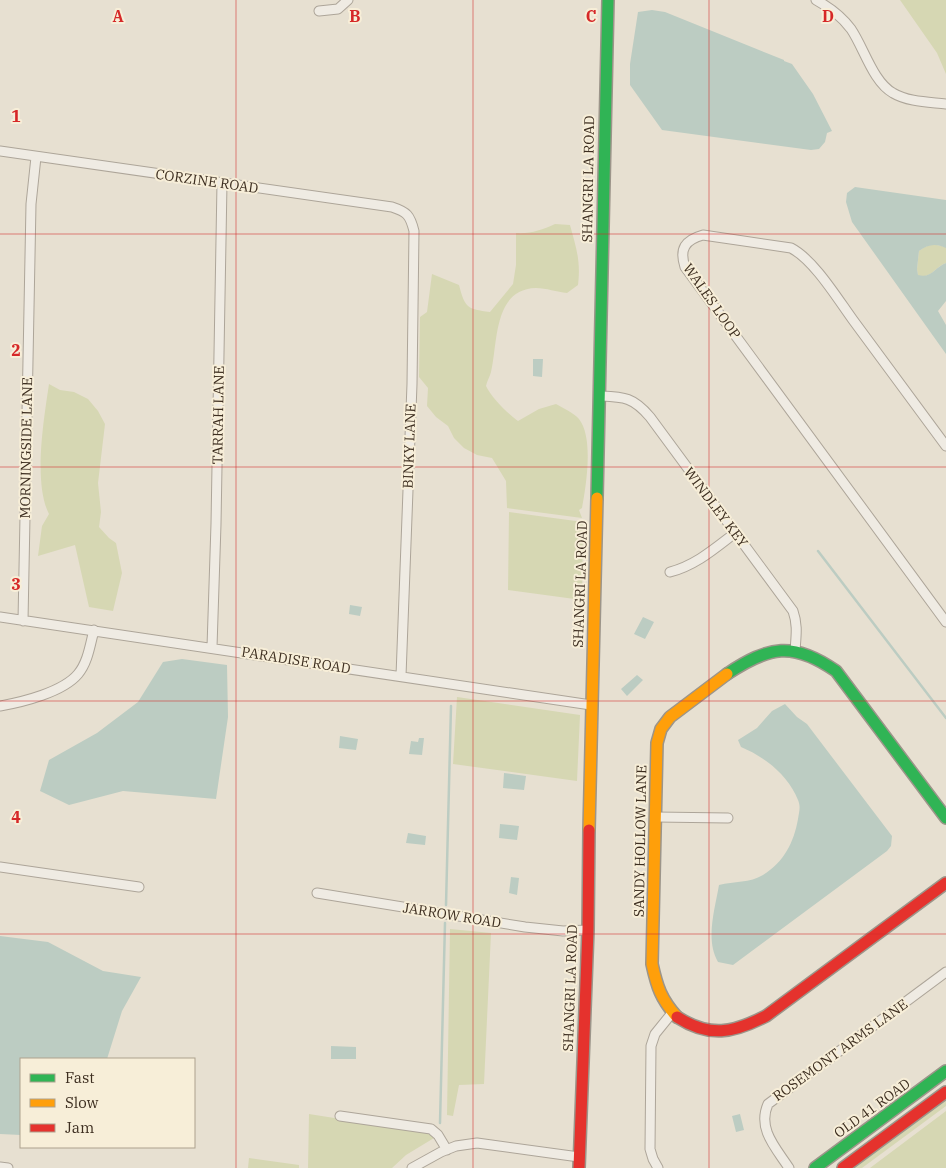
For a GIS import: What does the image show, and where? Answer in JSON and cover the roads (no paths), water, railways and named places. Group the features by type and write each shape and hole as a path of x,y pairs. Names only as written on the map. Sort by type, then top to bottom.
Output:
{"street":[{"path":"319,10 338,9 348,0"},
{"name":"SHANGRI LA ROAD","path":"579,1162 588,930 591,705 600,396 599,353 608,0"},
{"path":"816,0 832,11 851,30 880,81 892,93 907,98 946,104"},
{"name":"CORZINE ROAD","path":"0,151 392,207 402,211 411,218"},
{"name":"MORNINGSIDE LANE","path":"23,620 31,204 36,157"},
{"name":"TARRAH LANE","path":"212,647 222,183"},
{"name":"BINKY LANE","path":"402,676 412,384 414,230 411,218"},
{"name":"WALES LOOP","path":"946,446 809,261 801,253 791,248 703,235 692,238 684,247 682,258 685,267 946,622"},
{"name":"WINDLEY KEY","path":"600,396 626,398 635,402 643,409 793,611 797,630 795,651"},
{"path":"670,572 686,568 695,563 735,533"},
{"name":"PARADISE ROAD","path":"0,617 212,647 591,705"},
{"path":"0,706 38,696 72,680 84,664 94,630"},
{"name":"SANDY HOLLOW LANE","path":"946,818 836,671 817,658 795,651 769,652 748,660 670,717 663,724 659,733 657,743 653,969 655,984 659,994 672,1013 689,1025 713,1032 740,1030 754,1024 946,882"},
{"path":"656,816 728,818"},
{"path":"0,867 139,887"},
{"name":"JARROW ROAD","path":"317,893 525,927 563,931 588,930"},
{"name":"ROSEMONT ARMS LANE","path":"789,1168 764,1129 764,1118 768,1104 946,972"},
{"path":"658,1168 652,1159 650,1150 651,1046 655,1034 672,1013"},
{"name":"OLD 41 ROAD","path":"816,1168 946,1071"},
{"path":"842,1168 946,1092"},
{"path":"340,1116 431,1129 438,1135 447,1150"},
{"path":"412,1168 431,1156 456,1146 477,1143 579,1162"},
{"path":"0,1167 8,1168"}],"waterway":[{"path":"818,551 946,718"},
{"path":"446,905 451,706"},
{"path":"440,1123 445,923"}]}
